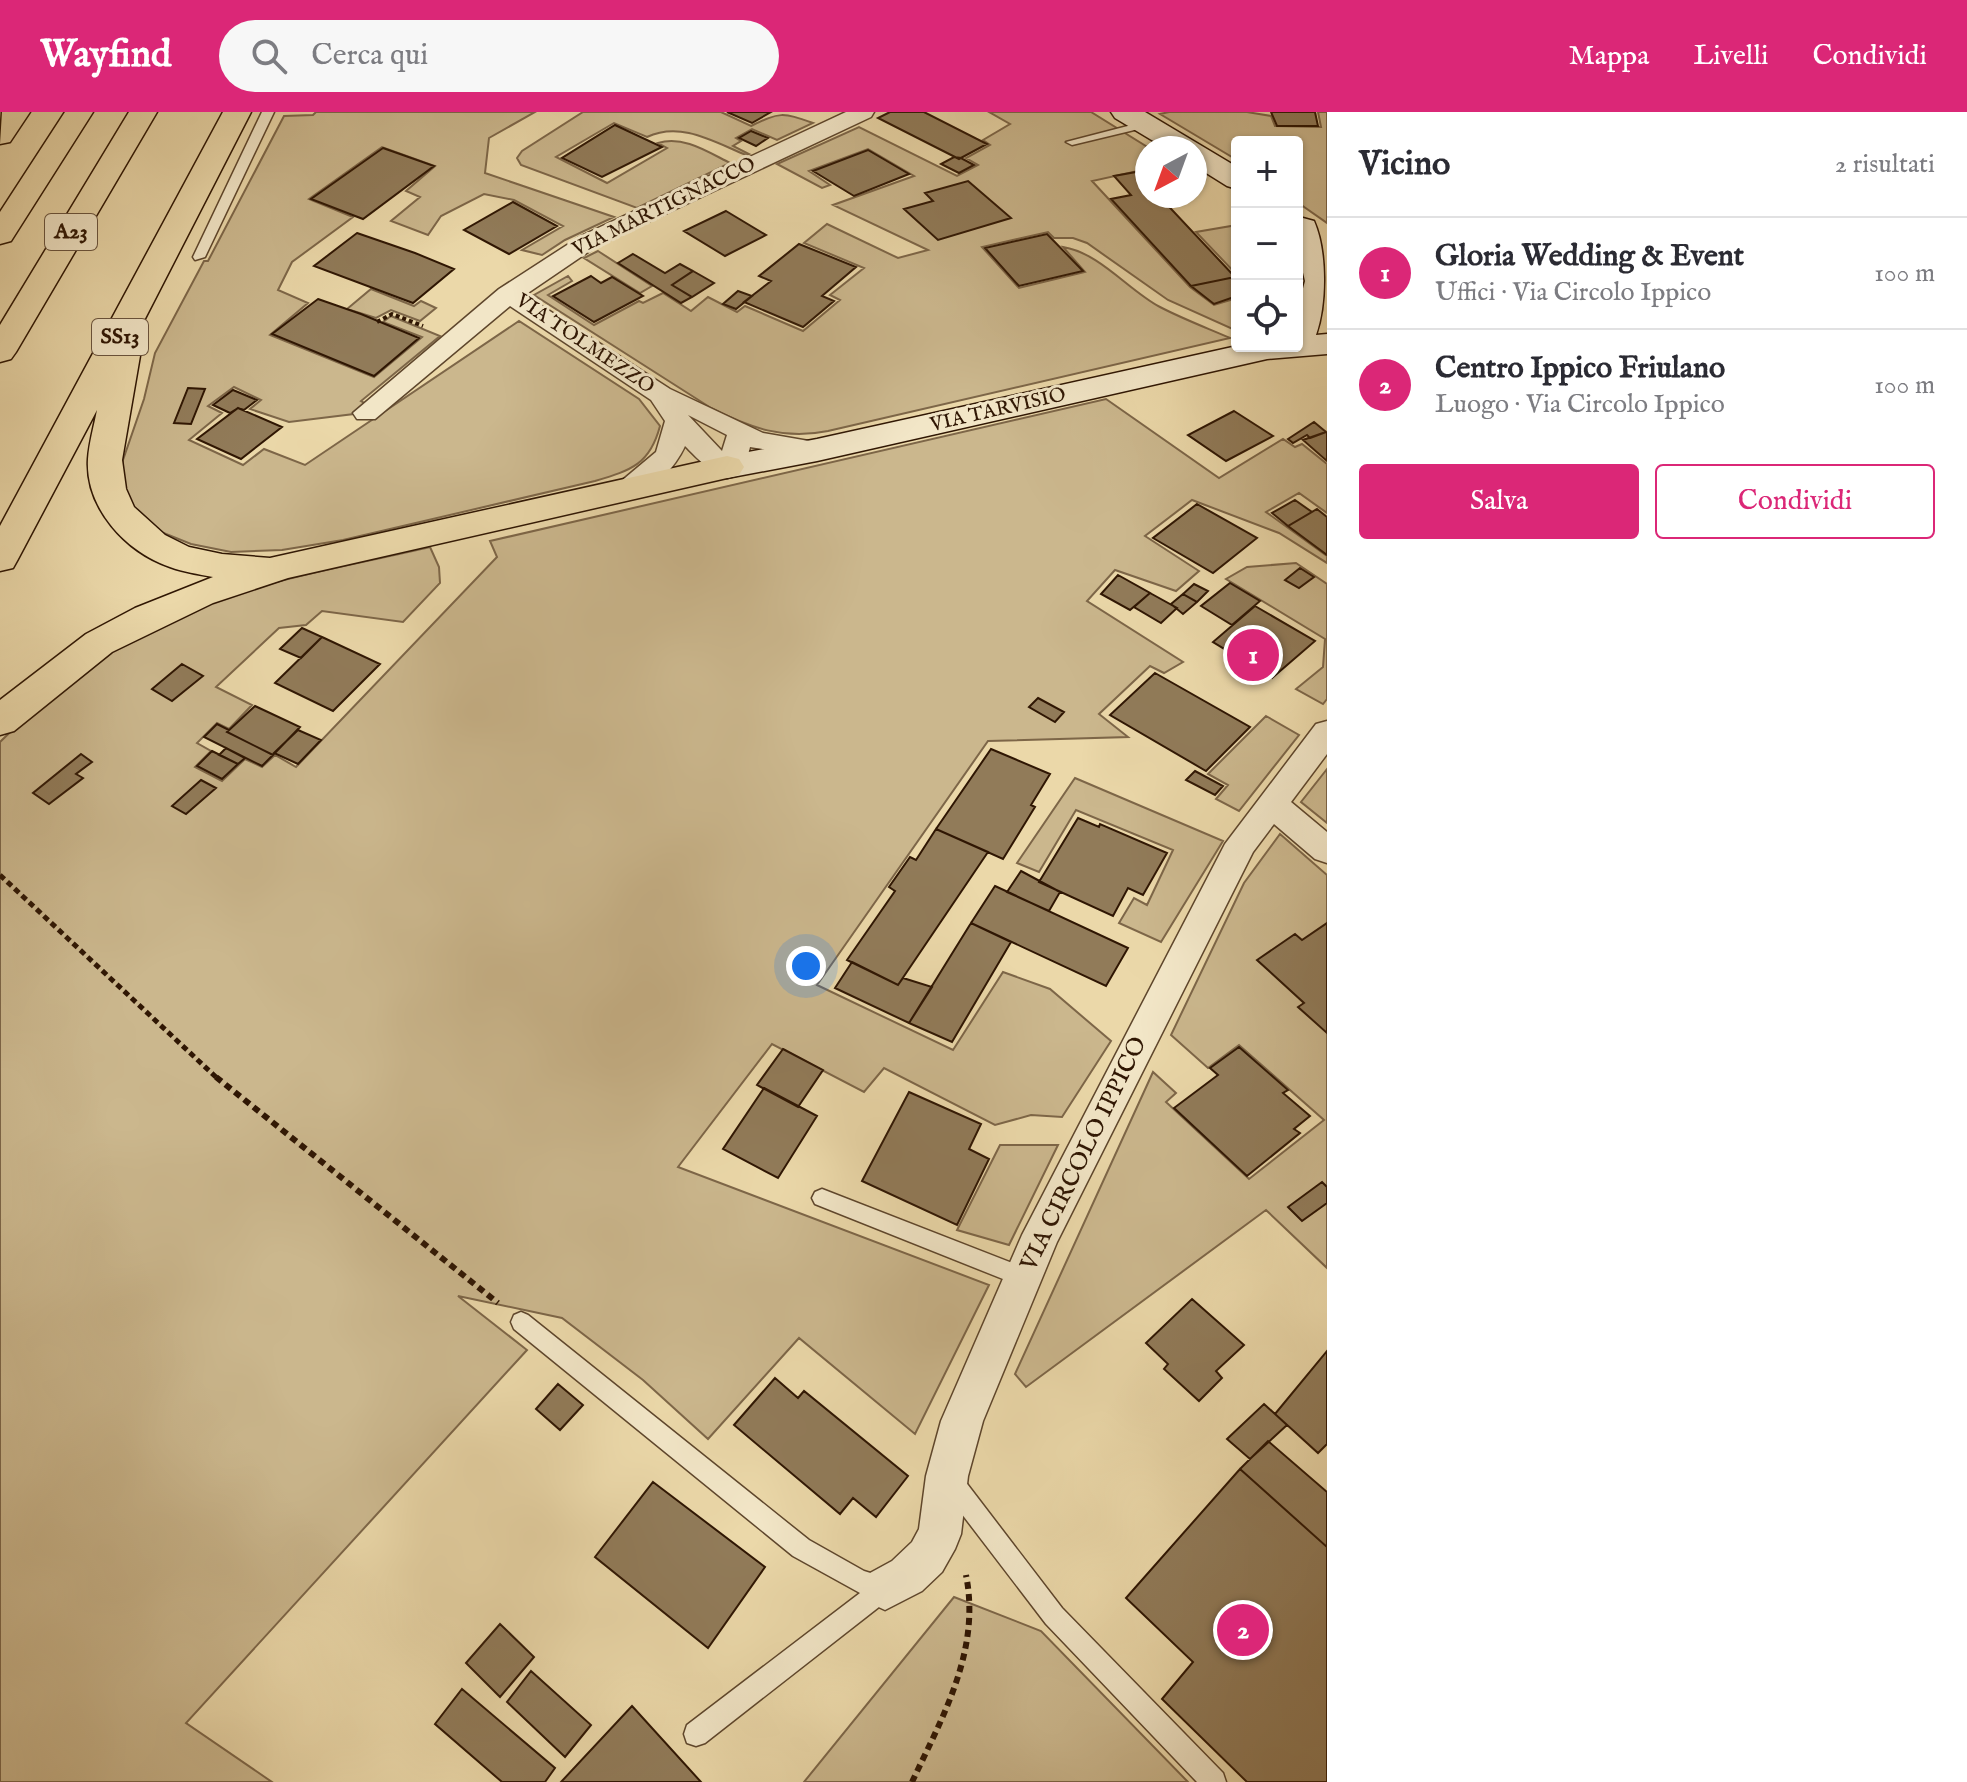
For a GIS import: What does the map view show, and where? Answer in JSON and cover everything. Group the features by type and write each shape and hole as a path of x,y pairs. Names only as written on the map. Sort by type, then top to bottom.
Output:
{"highway":[{"path":"0,136 16,112"},
{"name":"A23","path":"0,235 79,112"},
{"name":"A23","path":"0,352 143,112"},
{"name":"SS13","path":"0,559 237,112"},
{"path":"128,322 119,395 105,460 108,489 119,513 152,544 180,558 222,566 281,567"},
{"path":"0,721 99,643 200,594 281,567 727,467"}],"main road":[{"path":"1136,118 1165,136"},
{"path":"1207,161 1231,176"},
{"name":"VIA TARVISIO","path":"727,467 817,450 1304,340 1316,309 1322,281 1309,231"}],"street":[{"name":"VIA MARTIGNACCO","path":"366,413 508,294 589,241 863,112"},
{"name":"VIA TOLMEZZO","path":"508,294 661,395 700,411 737,432 770,443 817,450"},
{"name":"VIA TOLMEZZO","path":"661,395 677,423 693,441 727,467"},
{"path":"629,489 661,465 676,444 677,423"},
{"path":"727,467 739,443 737,432"},
{"name":"VIA CIRCOLO IPPICO","path":"885,1588 917,1567 940,1534 947,1476 962,1421 1041,1235 1241,844 1327,732"},
{"path":"1271,803 1327,850"}],"lane":[{"path":"199,257 268,112"},
{"path":"1072,142 1136,118"},
{"path":"822,1198 1023,1277"},
{"path":"521,1322 801,1548 860,1581 885,1588"},
{"path":"947,1476 1054,1616 1148,1717 1214,1782"},
{"path":"696,1734 885,1588"}],"path":[{"path":"377,322 392,314 454,338"},
{"path":"0,875 223,1083 521,1322"},
{"path":"912,1782 958,1685 972,1604 963,1561"}],"shaded area":[{"path":"316,112 535,112 489,138 485,173 614,217 565,240 542,255 522,250 563,226 514,200 484,194 441,216 428,235 391,221 420,197 406,191 435,166 382,147 309,199 353,217 292,262 278,290 308,303 270,335 374,377 422,337 383,322 391,316 440,336 361,401 366,404 354,414 289,422 250,409 261,400 234,387 208,406 222,413 189,440 243,465 264,449 305,465 519,321 639,399 660,426 651,449 638,464 595,481 343,540 282,550 231,552 191,544 156,530 132,506 121,484 123,460 144,399 155,353 204,261 208,261 284,116 313,115"},
{"path":"583,112 721,112 751,126 781,115 813,123 777,140 752,129 736,138 741,141 733,146 749,154 746,155 685,132 672,131 647,137 614,123 556,157 607,183 667,148 658,143 667,141 695,146 730,163 637,208 521,165 517,158 522,151"},
{"path":"989,112 1091,112 1135,139 1135,172 1092,181 1190,287 1214,305 1231,300 1231,328 1168,300 1087,243 1073,238 1054,238 1048,232 982,247 1019,288 1085,272 1063,247 1102,264 1160,307 1230,338 828,431 797,434 754,426 711,408 534,295 568,276 572,281 548,295 594,325 639,301 643,303 663,293 691,311 708,297 737,312 745,306 803,331 840,300 830,295 864,268 804,243 827,224 898,258 928,250 833,205 914,176 868,149 809,171 830,185 822,188 777,164 859,127 957,176 978,165 966,158 990,145 983,140 1010,124"},
{"path":"1247,112 1271,116 1275,126 1321,127 1318,112 1327,112 1327,223 1303,206 1303,136 1231,136 1231,156 1207,142 1207,136 1197,136 1160,114"},
{"path":"1231,226 1231,269 1196,232"},
{"path":"598,251 652,286 640,293 584,258"},
{"path":"371,289 414,306 421,301 436,308 420,321 391,310 376,318 347,309"},
{"path":"1106,399 1219,478 1283,439 1295,447 1302,444 1327,464 1327,513 1299,493 1266,512 1327,556 1327,563 1279,533 1192,500 1145,536 1199,571 1176,591 1115,570 1087,601 1183,662 1164,673 1150,666 1099,714 1128,737 988,741 817,985 953,1050 1003,972 1050,989 1111,1041 1062,1117 1031,1115 995,1125 884,1068 864,1092 772,1044 678,1167 989,1285 915,1434 799,1338 708,1439 643,1380 562,1318 458,1296 527,1350 186,1723 272,1782 0,1782 0,742 68,682 173,617 256,588 430,547 439,567 440,583 403,622 322,611 306,625 279,628 216,687 252,705 229,729 217,723 197,743 211,751 195,767 222,781 245,759 262,767 275,755 296,767 497,557 490,541"},
{"path":"1296,563 1327,584 1327,699 1323,704 1296,689 1323,667 1325,639 1226,579 1247,567"},
{"path":"1266,716 1299,735 1239,811 1216,799 1228,785 1208,774"},
{"path":"1327,769 1327,823 1301,802"},
{"path":"1075,778 1223,841 1161,942 1119,923 1134,898 1147,905 1173,850 1076,810 1039,872 1017,863"},
{"path":"1280,834 1327,875 1327,1268 1266,1210 1026,1387 1015,1374 1153,1072 1176,1093 1166,1102 1249,1179 1324,1120 1239,1045 1208,1068 1171,1035 1244,883"},
{"path":"1000,1145 1058,1145 1009,1245 957,1230"},
{"path":"954,1597 1041,1631 1188,1782 804,1782"}],"building":[{"path":"727,112 771,112 752,123"},
{"path":"890,112 924,112 987,144 959,159 878,118"},
{"path":"1271,112 1315,112 1318,126 1277,126"},
{"path":"615,125 662,147 602,177 562,158"},
{"path":"751,131 768,138 756,146 739,138"},
{"path":"383,148 434,166 363,219 311,199"},
{"path":"868,150 909,174 854,196 813,171"},
{"path":"954,157 974,165 959,173 941,164"},
{"path":"1135,172 1135,208 1170,208 1231,273 1231,278 1191,286 1111,199 1131,195 1114,176"},
{"path":"968,181 1011,218 938,240 904,209 933,201 925,193"},
{"path":"513,202 557,226 509,254 464,230"},
{"path":"726,211 766,235 725,256 684,231"},
{"path":"357,233 454,269 413,303 314,266"},
{"path":"1047,234 1083,271 1019,286 985,248"},
{"path":"799,244 856,267 822,296 834,301 803,327 744,302 771,281 759,276"},
{"path":"633,254 665,273 680,264 693,271 672,285 692,297 681,303 618,263"},
{"path":"693,271 714,283 692,297 672,285"},
{"path":"591,276 601,283 612,277 643,296 594,322 553,296"},
{"path":"1231,278 1231,298 1214,304 1191,286"},
{"path":"738,291 752,296 736,309 723,304"},
{"path":"318,299 419,338 374,376 272,334"},
{"path":"188,388 205,389 191,424 174,423"},
{"path":"233,390 257,400 244,410 238,408 230,413 213,405"},
{"path":"238,408 282,427 241,459 197,439"},
{"path":"1234,411 1273,436 1226,461 1188,435"},
{"path":"1314,422 1326,432 1310,438 1307,435 1293,443 1288,439"},
{"path":"1327,433 1327,461 1303,440"},
{"path":"1295,500 1312,512 1288,526 1272,513"},
{"path":"1197,504 1257,538 1213,573 1153,538"},
{"path":"1317,509 1327,517 1327,555 1288,526"},
{"path":"1300,568 1314,577 1299,588 1285,580"},
{"path":"1118,575 1150,593 1130,610 1101,594"},
{"path":"1230,583 1260,601 1232,625 1201,606"},
{"path":"1194,584 1208,591 1197,602 1183,594"},
{"path":"1150,593 1177,608 1161,623 1134,607"},
{"path":"1183,594 1197,602 1183,614 1171,604"},
{"path":"1255,606 1315,641 1272,678 1213,642"},
{"path":"302,628 322,637 301,658 280,649"},
{"path":"322,637 380,664 333,711 275,683"},
{"path":"182,664 203,676 172,701 152,689"},
{"path":"1155,673 1250,727 1206,771 1110,715"},
{"path":"1038,698 1064,712 1055,722 1029,707"},
{"path":"255,706 300,727 273,755 227,732"},
{"path":"217,724 273,755 262,766 204,737"},
{"path":"298,730 321,740 298,764 274,753"},
{"path":"226,748 245,758 238,764 219,755"},
{"path":"991,749 1050,774 1031,805 1035,807 1003,859 936,829"},
{"path":"212,751 238,764 222,779 197,766"},
{"path":"81,754 92,762 76,774 83,778 49,804 33,793"},
{"path":"1195,771 1223,786 1215,795 1186,780"},
{"path":"201,780 216,788 186,814 172,806"},
{"path":"1078,818 1099,827 1100,824 1167,853 1143,895 1128,888 1113,916 1039,882"},
{"path":"936,829 988,852 898,985 847,960 895,891 889,887 910,857 916,860"},
{"path":"1021,871 1060,892 1049,911 1007,892"},
{"path":"995,886 1128,948 1106,986 971,923"},
{"path":"971,923 1011,942 952,1042 909,1023"},
{"path":"1327,923 1327,1033 1298,1007 1304,1003 1257,960 1295,934 1302,940"},
{"path":"852,962 898,985 903,978 932,987 909,1023 835,988"},
{"path":"1239,1047 1288,1090 1283,1093 1310,1116 1294,1129 1300,1133 1247,1176 1174,1108 1218,1075 1210,1068"},
{"path":"783,1049 823,1070 798,1107 757,1085"},
{"path":"764,1088 817,1116 778,1178 723,1149"},
{"path":"909,1092 981,1124 969,1149 989,1159 957,1225 862,1181"},
{"path":"1322,1182 1327,1187 1327,1203 1302,1221 1288,1207"},
{"path":"1192,1299 1244,1345 1216,1371 1222,1378 1199,1401 1164,1369 1168,1364 1146,1343"},
{"path":"1327,1351 1327,1444 1318,1453 1275,1414"},
{"path":"775,1378 798,1398 804,1391 908,1476 876,1517 853,1498 840,1514 734,1425"},
{"path":"558,1384 583,1405 560,1430 536,1409"},
{"path":"1264,1404 1287,1425 1250,1459 1227,1439"},
{"path":"1268,1441 1327,1492 1327,1547 1240,1469"},
{"path":"1240,1469 1327,1547 1327,1782 1247,1782 1162,1699 1193,1662 1126,1598"},
{"path":"653,1482 765,1567 708,1648 595,1557"},
{"path":"500,1624 534,1657 500,1697 466,1663"},
{"path":"531,1671 591,1725 565,1757 507,1702"},
{"path":"462,1689 555,1768 545,1782 502,1782 435,1724"},
{"path":"632,1706 701,1782 561,1782"}],"place":[{"name":"Gloria Wedding & Event","path":"1253,655"},
{"name":"Centro Ippico Friulano","path":"1243,1630"}]}
